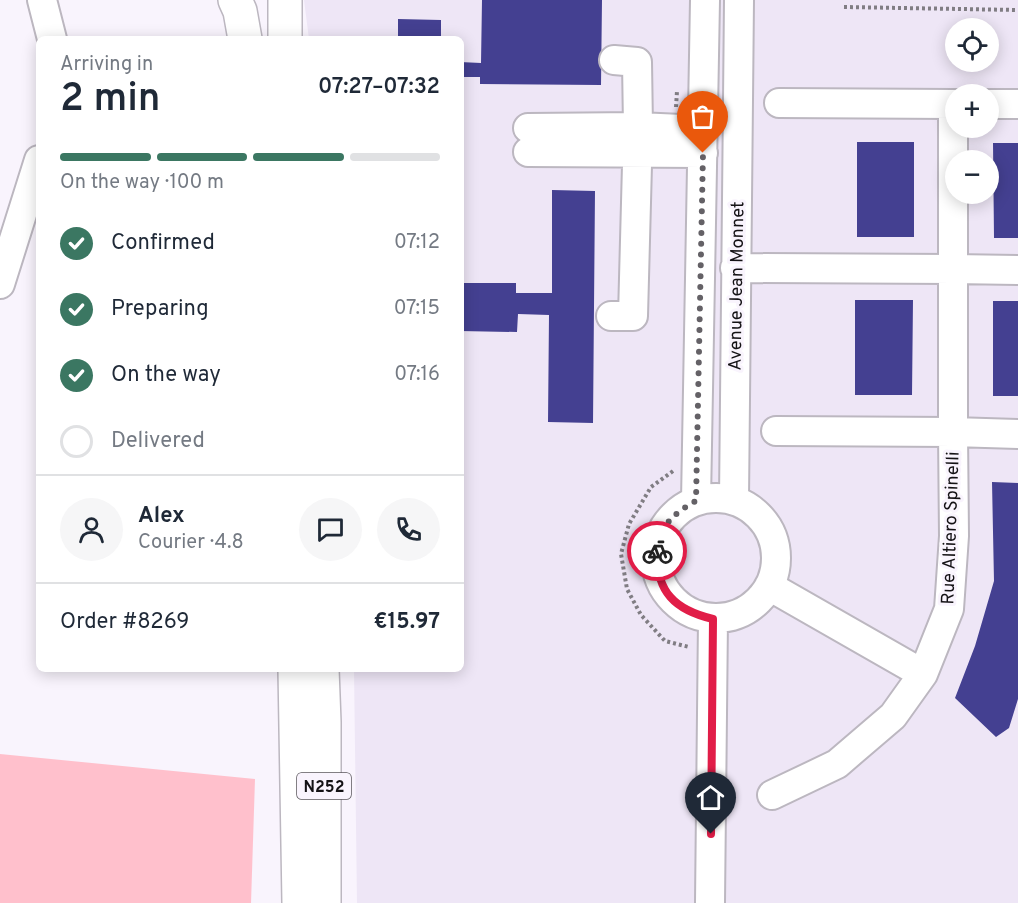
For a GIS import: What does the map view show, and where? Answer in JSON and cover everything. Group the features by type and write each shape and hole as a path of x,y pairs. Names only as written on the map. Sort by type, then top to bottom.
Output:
{"main road":[{"path":"235,0 240,10 244,36"},
{"path":"285,0 285,36"},
{"name":"N252","path":"295,672 299,903"},
{"name":"N252","path":"322,672 324,903"}],"street":[{"path":"42,0 51,36"},
{"name":"Avenue Jean Monnet","path":"696,501 705,0"},
{"name":"Avenue Jean Monnet","path":"734,500 739,0"},
{"path":"611,316 633,316 638,140 637,62 614,60"},
{"name":"Rue Altiero Spinelli","path":"779,103 945,104"},
{"path":"999,104 1018,104"},
{"name":"Rue Altiero Spinelli","path":"772,795 837,764 893,717 923,674 949,609 954,536 954,138"},
{"path":"528,140 703,142"},
{"path":"2,270 36,169"},
{"path":"735,268 1018,270"},
{"name":"Rue Altiero Spinelli","path":"776,431 1018,434"},
{"path":"715,498 734,500 751,509 765,522 774,540 777,559 774,578 764,596 750,609 732,617 713,619 693,614 675,603 663,586 656,566 657,546 664,527 678,511 696,501 715,498"},
{"path":"769,586 923,674"},
{"path":"710,903 713,619"}],"path":[{"path":"844,8 1018,10"}],"shaded area":[{"path":"304,0 1018,0 1018,903 357,903 354,672 464,672 464,36 309,36"},
{"path":"0,754 255,779 251,903 0,903"}],"building":[{"path":"482,0 602,0 601,85 480,84 480,77 464,77 464,62 481,63"},
{"path":"398,19 441,20 441,36 398,36"},
{"path":"857,142 914,142 914,237 857,237"},
{"path":"993,143 1018,143 1018,238 994,238 994,204 999,204 999,150 993,150"},
{"path":"552,190 595,191 593,423 548,422 549,315 518,314 517,332 464,331 464,283 516,283 516,293 552,293"},
{"path":"855,300 913,300 912,395 855,395"},
{"path":"993,301 1018,301 1018,396 993,396"},
{"path":"992,482 1018,483 1018,699 1009,728 996,737 955,698 975,646 994,581"}],"way so far":[{"path":"657,551 664,527 678,511 696,501 703,153"}],"route":[{"path":"657,551 656,566 663,586 675,603 693,614 713,619 711,834"}]}
